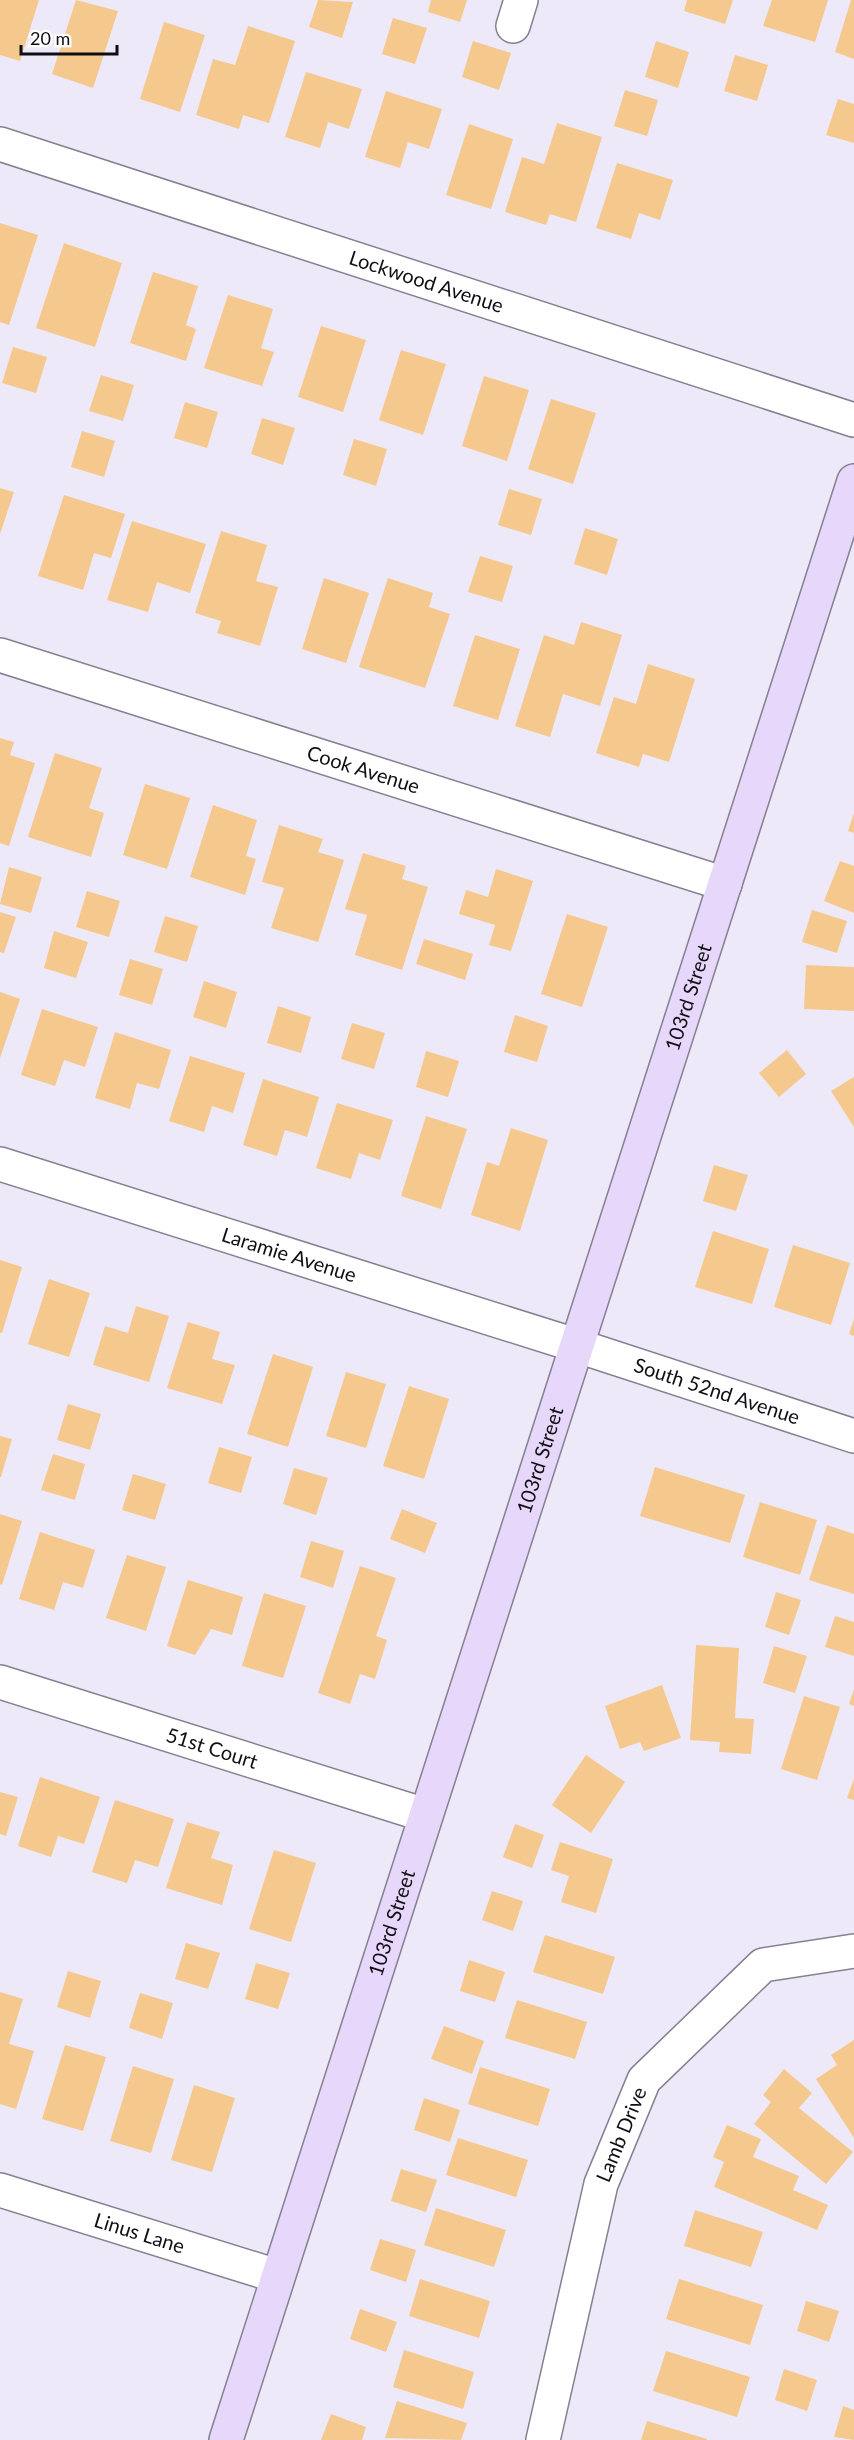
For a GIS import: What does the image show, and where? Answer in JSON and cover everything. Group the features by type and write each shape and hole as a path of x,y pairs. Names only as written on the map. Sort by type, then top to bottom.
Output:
{"main road":[{"name":"103rd Street","path":"226,2440 854,481"}],"street":[{"name":"Lockwood Avenue","path":"0,144 854,420"},
{"name":"Cook Avenue","path":"0,655 725,884"},
{"name":"Laramie Avenue","path":"0,1164 578,1346"},
{"name":"South 52nd Avenue","path":"578,1346 854,1436"},
{"name":"51st Court","path":"0,1682 425,1815"},
{"name":"Lamb Drive","path":"543,2440 601,2184 644,2080 763,1965 854,1951"},
{"name":"Linus Lane","path":"0,2190 278,2276"}],"building":[{"path":"0,0 39,0 20,61 0,55"},
{"path":"76,0 118,11 93,88 52,74"},
{"path":"318,0 353,2 342,38 309,27"},
{"path":"431,0 467,0 460,22 428,12"},
{"path":"687,0 733,0 725,24 684,11"},
{"path":"772,0 828,0 815,42 763,26"},
{"path":"851,0 854,0 854,59 835,52"},
{"path":"393,18 427,28 415,64 382,54"},
{"path":"164,22 205,35 180,112 140,99"},
{"path":"248,26 295,41 269,123 243,115 239,129 196,115 213,59 235,65"},
{"path":"473,41 511,53 499,90 462,77"},
{"path":"656,41 689,52 678,88 645,77"},
{"path":"735,55 768,65 757,101 724,91"},
{"path":"306,72 362,89 349,129 328,122 320,148 285,137"},
{"path":"625,90 658,100 647,136 614,126"},
{"path":"386,91 442,109 429,149 408,142 400,168 365,157"},
{"path":"838,99 854,104 854,143 826,135"},
{"path":"557,123 602,137 576,222 550,214 546,225 505,212 522,157 544,164"},
{"path":"469,124 513,139 491,209 446,195"},
{"path":"617,163 673,180 660,220 639,213 631,239 596,228"},
{"path":"0,223 38,235 9,325 0,322"},
{"path":"64,243 122,263 95,347 36,328"},
{"path":"153,272 198,286 186,325 196,329 186,361 130,343"},
{"path":"228,295 273,309 261,348 274,352 262,386 204,368"},
{"path":"321,326 366,340 343,412 298,397"},
{"path":"13,347 47,357 36,393 2,383"},
{"path":"401,350 446,364 423,435 379,420"},
{"path":"101,375 134,385 123,421 89,411"},
{"path":"484,376 529,390 507,461 462,446"},
{"path":"551,399 596,413 573,484 528,469"},
{"path":"185,402 218,412 207,448 174,438"},
{"path":"262,418 295,428 283,465 251,454"},
{"path":"82,431 115,441 104,477 71,467"},
{"path":"354,439 387,449 376,486 343,475"},
{"path":"0,488 14,492 0,534"},
{"path":"509,489 542,499 531,535 498,525"},
{"path":"64,495 125,514 111,558 94,553 83,590 38,576"},
{"path":"132,521 206,544 190,593 157,582 148,612 107,600"},
{"path":"585,528 618,539 607,575 574,564"},
{"path":"221,531 267,545 256,581 278,587 260,646 217,633 221,621 195,613"},
{"path":"480,556 513,566 502,602 468,592"},
{"path":"324,578 369,593 346,663 302,649"},
{"path":"388,578 433,593 429,607 450,614 425,688 359,667"},
{"path":"581,622 622,635 600,706 563,694 550,737 515,726 544,635 574,645"},
{"path":"475,635 520,649 498,720 453,706"},
{"path":"648,664 695,679 669,762 643,754 639,767 596,753 614,697 636,704"},
{"path":"0,738 14,742 10,755 35,763 9,846 0,843"},
{"path":"55,753 102,768 89,808 104,813 91,857 28,837"},
{"path":"145,784 190,798 167,869 123,855"},
{"path":"213,805 257,820 246,856 256,859 245,895 190,877"},
{"path":"854,813 854,833 848,831"},
{"path":"279,825 323,839 318,852 344,860 318,942 271,928 284,888 262,882"},
{"path":"363,853 406,866 402,879 428,887 402,970 355,955 367,915 345,909"},
{"path":"840,861 854,866 854,913 824,901"},
{"path":"9,867 42,877 31,913 0,904"},
{"path":"496,869 533,881 511,951 489,945 495,925 459,914 466,890 488,897"},
{"path":"87,891 120,901 109,937 76,927"},
{"path":"812,910 847,921 837,953 802,942"},
{"path":"0,912 16,917 4,953 0,952"},
{"path":"567,914 608,927 582,1007 541,994"},
{"path":"165,916 198,926 187,962 154,952"},
{"path":"54,931 88,942 76,978 44,968"},
{"path":"424,939 473,954 465,980 416,964"},
{"path":"130,959 163,969 152,1005 119,995"},
{"path":"806,965 854,967 854,1011 804,1009"},
{"path":"204,981 237,992 226,1028 193,1017"},
{"path":"0,992 20,999 0,1058"},
{"path":"278,1006 311,1017 301,1053 267,1043"},
{"path":"42,1009 98,1027 85,1067 64,1060 55,1086 21,1075"},
{"path":"515,1015 548,1026 537,1062 504,1052"},
{"path":"352,1023 385,1033 374,1069 341,1059"},
{"path":"115,1032 171,1050 159,1089 137,1083 130,1109 95,1098"},
{"path":"787,1050 806,1074 779,1097 759,1073"},
{"path":"426,1051 459,1061 448,1097 416,1087"},
{"path":"190,1056 245,1073 233,1113 212,1106 204,1132 169,1121"},
{"path":"854,1077 854,1127 831,1091"},
{"path":"263,1079 319,1097 307,1137 285,1130 277,1156 243,1145"},
{"path":"337,1103 393,1120 380,1160 359,1153 351,1179 316,1168"},
{"path":"426,1116 467,1129 441,1209 401,1196"},
{"path":"511,1128 548,1140 520,1231 471,1215 487,1162 499,1166"},
{"path":"714,1165 748,1175 736,1211 703,1201"},
{"path":"713,1231 769,1249 752,1304 695,1287"},
{"path":"793,1245 850,1263 831,1325 774,1307"},
{"path":"0,1260 22,1267 2,1333 0,1333"},
{"path":"49,1279 90,1293 69,1357 28,1344"},
{"path":"136,1306 169,1316 149,1382 93,1365 105,1326 128,1333"},
{"path":"854,1319 854,1336 849,1334"},
{"path":"188,1322 220,1332 212,1359 235,1365 222,1404 167,1388"},
{"path":"273,1354 313,1367 288,1447 247,1434"},
{"path":"346,1372 386,1384 366,1448 326,1436"},
{"path":"409,1386 449,1399 424,1479 383,1466"},
{"path":"68,1404 101,1414 90,1450 57,1440"},
{"path":"0,1436 12,1439 1,1477 0,1477"},
{"path":"219,1447 252,1457 241,1493 208,1483"},
{"path":"53,1454 85,1464 75,1500 41,1490"},
{"path":"655,1467 745,1495 730,1543 640,1516"},
{"path":"294,1468 328,1478 316,1515 283,1504"},
{"path":"133,1474 166,1484 155,1520 122,1510"},
{"path":"760,1502 817,1520 800,1575 743,1557"},
{"path":"402,1509 437,1523 425,1553 390,1539"},
{"path":"0,1514 22,1521 2,1585 0,1584"},
{"path":"827,1525 854,1534 854,1594 809,1580"},
{"path":"40,1532 95,1550 83,1588 63,1582 54,1610 19,1599"},
{"path":"311,1541 344,1551 333,1588 300,1577"},
{"path":"127,1555 166,1567 146,1631 106,1618"},
{"path":"360,1566 396,1578 376,1636 387,1640 375,1679 360,1674 350,1704 318,1693"},
{"path":"188,1580 243,1597 232,1635 211,1629 195,1655 167,1646"},
{"path":"776,1592 801,1600 789,1635 765,1627"},
{"path":"264,1593 306,1606 283,1678 242,1666"},
{"path":"835,1616 854,1622 854,1656 825,1647"},
{"path":"696,1645 739,1648 735,1718 754,1719 751,1754 719,1752 720,1742 690,1740"},
{"path":"774,1646 807,1656 795,1693 763,1683"},
{"path":"662,1685 681,1738 644,1751 640,1742 620,1749 605,1706"},
{"path":"854,1689 854,1706 849,1704"},
{"path":"804,1696 840,1707 817,1780 781,1769"},
{"path":"586,1755 625,1782 591,1833 552,1805"},
{"path":"40,1777 100,1797 84,1844 58,1836 51,1857 18,1846"},
{"path":"854,1779 854,1800 847,1798"},
{"path":"0,1792 18,1797 6,1836 0,1834"},
{"path":"115,1800 174,1819 158,1867 135,1860 127,1883 92,1872"},
{"path":"187,1822 220,1832 211,1858 233,1865 222,1905 166,1888"},
{"path":"515,1824 544,1835 532,1868 503,1857"},
{"path":"560,1842 613,1859 596,1913 561,1902 569,1876 551,1870"},
{"path":"274,1850 316,1863 291,1942 249,1929"},
{"path":"492,1891 523,1901 513,1931 482,1920"},
{"path":"545,1935 615,1957 603,1994 533,1972"},
{"path":"186,1943 220,1953 208,1989 175,1979"},
{"path":"469,1960 505,1972 495,2002 460,1991"},
{"path":"256,1963 290,1973 278,2009 245,1999"},
{"path":"68,1971 101,1981 90,2018 57,2007"},
{"path":"0,1992 23,1999 9,2044 34,2051 16,2109 0,2104"},
{"path":"140,1993 173,2003 162,2039 129,2028"},
{"path":"517,2000 587,2022 575,2059 505,2038"},
{"path":"444,2026 484,2041 472,2074 431,2059"},
{"path":"854,2040 854,2138 816,2079 837,2065 831,2055"},
{"path":"65,2045 106,2057 83,2131 42,2119"},
{"path":"133,2066 174,2079 151,2153 110,2141"},
{"path":"480,2067 550,2089 538,2126 468,2104"},
{"path":"784,2069 812,2093 799,2108 853,2152 826,2184 754,2124 771,2102 763,2095"},
{"path":"194,2085 235,2098 212,2172 171,2160"},
{"path":"424,2098 460,2110 450,2142 414,2130"},
{"path":"727,2125 761,2139 753,2157 799,2176 793,2190 828,2205 817,2230 714,2187 724,2162 713,2157"},
{"path":"458,2138 528,2160 516,2197 446,2175"},
{"path":"401,2169 437,2180 426,2212 391,2201"},
{"path":"436,2208 506,2230 494,2267 424,2245"},
{"path":"695,2210 763,2232 751,2267 684,2246"},
{"path":"380,2239 416,2250 406,2282 370,2270"},
{"path":"420,2279 490,2301 479,2338 409,2316"},
{"path":"679,2279 763,2305 750,2345 666,2319"},
{"path":"806,2301 839,2311 829,2342 797,2331"},
{"path":"360,2309 397,2322 386,2352 350,2339"},
{"path":"404,2350 474,2372 463,2409 393,2387"},
{"path":"666,2351 750,2377 737,2417 653,2391"},
{"path":"784,2369 817,2380 807,2411 775,2400"},
{"path":"397,2401 467,2423 461,2440 385,2438"},
{"path":"843,2406 854,2410 854,2440 834,2437"},
{"path":"331,2414 366,2427 362,2440 321,2440"},
{"path":"647,2421 707,2439 707,2440 641,2440"}]}
